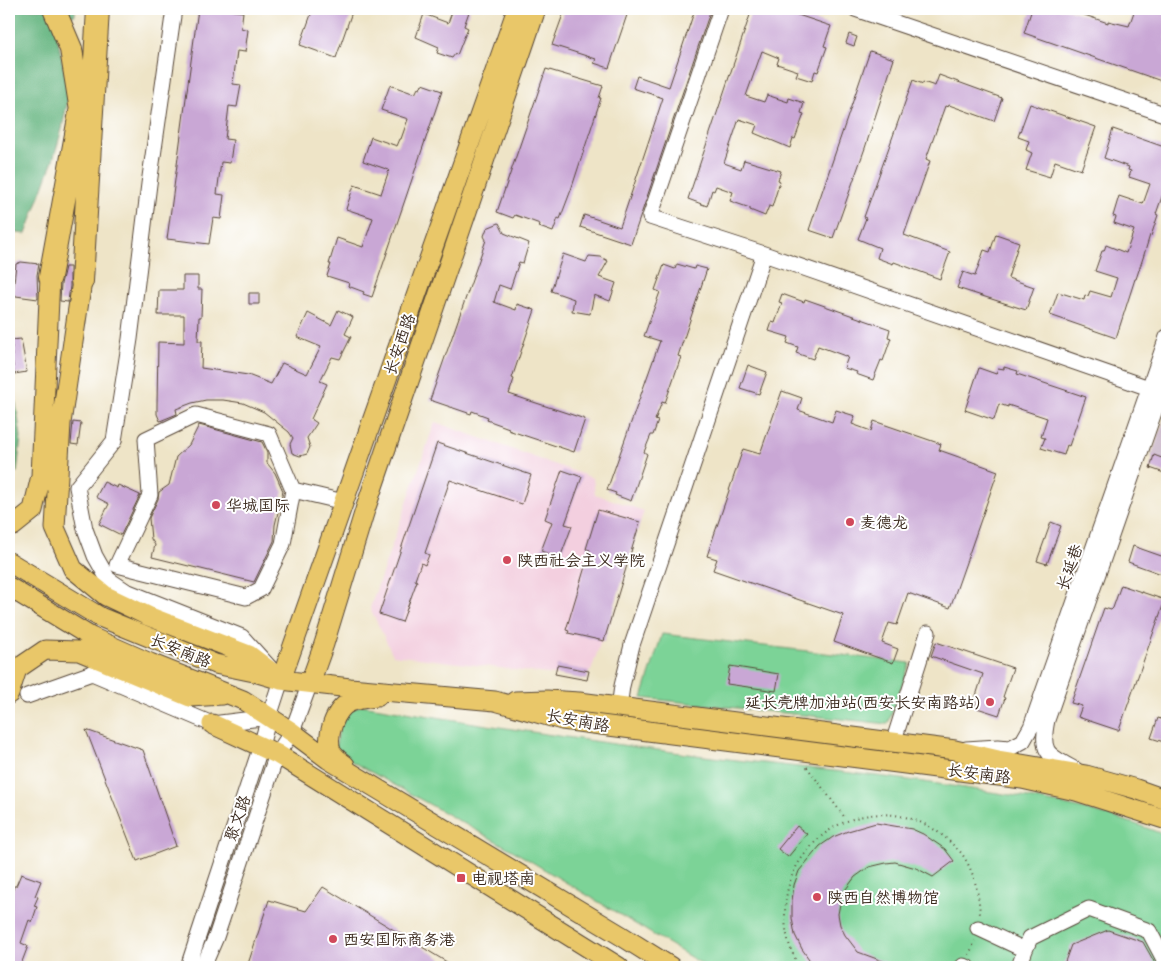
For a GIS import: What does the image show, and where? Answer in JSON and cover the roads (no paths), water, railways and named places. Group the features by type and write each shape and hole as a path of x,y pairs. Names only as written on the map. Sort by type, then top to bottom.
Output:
{"highway":[{"path":"54,9 71,49 80,111"},
{"path":"50,277 80,111 84,38 82,9"},
{"path":"82,281 90,172 97,15"}],"main road":[{"name":"长安西路","path":"280,680 517,9"},
{"name":"长安西路","path":"310,683 324,644 364,510 536,9"},
{"path":"9,526 13,526 33,510 41,476 50,277"},
{"path":"82,281 61,422 55,528 73,569 106,596 148,616 249,655 280,680"},
{"name":"长安南路","path":"9,562 100,617 215,664 254,672 280,680 495,701 562,720 1022,779 1076,792 1167,820"},
{"name":"长安南路","path":"9,587 91,637 243,700 292,732 328,759 671,967"},
{"path":"18,695 17,669 45,650 79,651 190,696 230,694"},
{"path":"357,777 332,751 332,728 338,713 352,701 405,693"},
{"path":"495,701 547,700 955,750 998,760 1086,775 1167,800"},
{"path":"212,724 269,750 619,967"},
{"path":"489,856 523,907"}],"street":[{"path":"174,9 150,174 130,339 114,441 72,486 95,556 108,579 126,591 242,637 280,680"},
{"path":"721,9 650,217 764,254 1149,388"},
{"path":"855,9 1167,115"},
{"path":"619,708 622,686 632,645 764,254"},
{"name":"长延巷","path":"955,750 1010,748 1023,740 1031,727 1167,337"},
{"name":"长延巷","path":"1086,775 1052,758 1048,754 1045,745 1046,726 1050,708 1167,375"},
{"path":"196,415 269,434 293,490 283,544 261,589 246,597 117,565 150,495 146,439 196,415"},
{"path":"293,490 344,502"},
{"path":"893,743 928,633"},
{"path":"18,695 92,673 212,724 268,717"},
{"name":"聚文路","path":"203,967 216,936 269,750 268,717 280,680"},
{"name":"聚文路","path":"188,967 269,750 292,732 310,683"},
{"path":"1019,967 1030,938 1089,909 1149,931 1167,965"},
{"path":"978,928 1025,950"}],"place":[{"name":"华城国际","path":"216,505"},
{"name":"麦德龙","path":"850,522"},
{"name":"陕西社会主义学院","path":"507,560"},
{"name":"延长壳牌加油站(西安长安南路站)","path":"990,702"},
{"name":"电视塔南","path":"461,878"},
{"name":"陕西自然博物馆","path":"817,897"},
{"name":"西安国际商务港","path":"333,939"}]}
